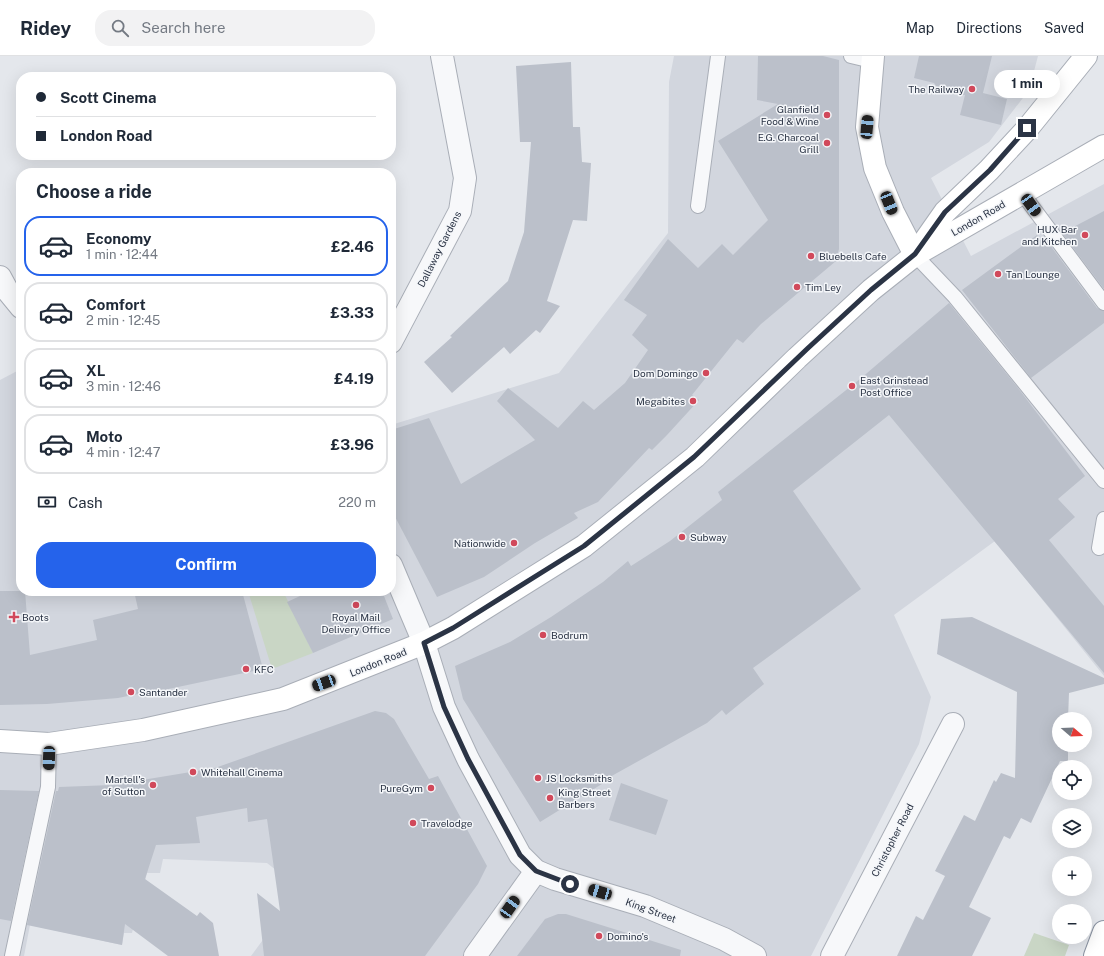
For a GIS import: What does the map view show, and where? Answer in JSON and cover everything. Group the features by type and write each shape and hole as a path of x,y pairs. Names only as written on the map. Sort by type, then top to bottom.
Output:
{"main road":[{"name":"London Road","path":"915,254 945,212 990,170 1027,128 1086,56"},
{"path":"873,59 867,127 875,168 892,212 915,254"},
{"name":"London Road","path":"0,741 49,744 143,730 283,699 424,643 453,628 584,546 694,457 812,344 871,290 915,254 1104,146"},
{"path":"1095,956 1104,932"}],"street":[{"name":"Dallaway Gardens","path":"396,333 460,211 465,178 442,56"},
{"path":"0,277 7,290 16,301"},
{"name":"King Street","path":"396,577 424,643 444,707 468,759 520,855 536,871 555,879 645,906 724,939 755,956"},
{"name":"Christopher Road","path":"832,956 953,724"},
{"path":"475,956 536,871"}],"lane":[{"path":"698,206 718,56"},
{"path":"851,56 873,59"},
{"path":"1022,193 1104,303"},
{"path":"915,254 955,297 1104,481"},
{"path":"1099,548 1104,519"},
{"path":"12,956 48,787 49,744"}],"shaded area":[{"path":"674,56 1038,56 1029,90 989,142 931,178 971,256 1104,184 1104,676 995,541 894,615 931,697 919,744 811,956 251,956 300,889 267,863 163,859 160,873 147,873 132,933 124,933 122,945 30,925 24,956 0,956 0,380 16,372 16,596 396,596 396,423 559,373 668,233 669,82"}],"green space":[{"path":"250,596 285,596 313,653 272,669"},
{"path":"1034,933 1052,939 1052,944 1069,945 1065,956 1024,956"}],"building":[{"path":"758,56 823,56 839,60 839,249 836,261 761,324 743,343 737,339 692,395 699,400 667,435 652,450 649,448 598,502 574,513 578,518 535,543 484,577 437,597 396,519 396,428 429,418 461,484 535,440 497,401 508,388 558,428 583,401 594,410 625,383 648,350 632,335 647,315 624,300 668,239 698,268 722,244 733,255 768,220 718,141 778,104 757,100"},
{"name":"The Railway","path":"919,56 992,56 983,93 1007,99 1001,125 960,115 965,95 940,91 934,83 914,78"},
{"path":"571,62 573,127 580,127 582,162 591,163 587,221 573,220 547,301 560,306 540,333 536,330 510,354 504,347 452,393 424,362 452,337 450,336 508,281 524,232 531,142 520,142 516,66"},
{"path":"1104,211 1104,289 1062,233"},
{"path":"1037,235 1043,243 1047,241 1097,308 1104,311 1104,323 1031,378 962,290"},
{"path":"949,303 1018,388 1085,476 1058,499 1075,517 1049,540 1104,606 1104,673 889,415 793,491 861,589 753,668 764,684 726,715 722,710 707,723 608,778 610,779 540,822 463,699 455,666 510,642 551,617 603,582 628,561 631,566 670,541 722,500 718,492 860,379"},
{"path":"0,591 16,591 16,596 25,596 30,655 97,640 93,620 138,609 135,596 243,596 263,669 118,698 47,704 0,705"},
{"path":"300,596 384,596 393,619 313,653 287,602"},
{"path":"972,617 1104,678 1104,684 1069,693 1068,712 1052,712 1052,752 1068,752 1068,760 1052,760 1052,778 1031,823 1021,818 1010,839 1004,836 969,907 991,918 972,956 897,956 916,916 923,920 945,876 935,871 964,815 975,821 994,780 996,782 1001,773 1015,778 1017,692 937,654 941,619"},
{"path":"375,711 386,713 394,719 429,779 438,776 487,866 478,884 425,956 264,956 257,893 280,911 267,819 248,822 247,808 196,817 200,843 156,845 145,879 197,916 200,912 213,923 219,956 168,956 125,924 122,945 27,925 56,791 58,791 59,787 112,785 215,768"},
{"path":"621,783 668,800 656,835 609,820"},
{"path":"0,790 39,791 11,921 0,919"},
{"path":"558,914 566,914 681,950 680,956 517,956 545,919"}],"place":[{"name":"The Railway","path":"972,89"},
{"name":"Glanfield Food & Wine","path":"827,115"},
{"name":"E.G. Charcoal Grill","path":"827,143"},
{"name":"HUX Bar and Kitchen","path":"1085,235"},
{"name":"Bluebells Cafe","path":"811,256"},
{"name":"Tan Lounge","path":"998,274"},
{"name":"Tim Ley","path":"797,287"},
{"name":"Dom Domingo","path":"706,373"},
{"name":"East Grinstead Post Office","path":"852,386"},
{"name":"Megabites","path":"693,401"},
{"name":"Subway","path":"682,537"},
{"name":"Nationwide","path":"514,543"},
{"name":"Royal Mail Delivery Office","path":"356,605"},
{"name":"Boots","path":"14,617"},
{"name":"Bodrum","path":"543,635"},
{"name":"KFC","path":"246,669"},
{"name":"Santander","path":"131,692"},
{"name":"Whitehall Cinema","path":"193,772"},
{"name":"JS Locksmiths","path":"538,778"},
{"name":"Martell's of Sutton","path":"153,785"},
{"name":"PureGym","path":"431,788"},
{"name":"King Street Barbers","path":"550,798"},
{"name":"Travelodge","path":"413,823"},
{"name":"Domino's","path":"599,936"}],"route":[{"path":"570,884 536,871 520,855 468,759 444,707 424,643 453,628 584,546 694,457 871,290 915,254 945,212 990,170 1027,128"}]}
